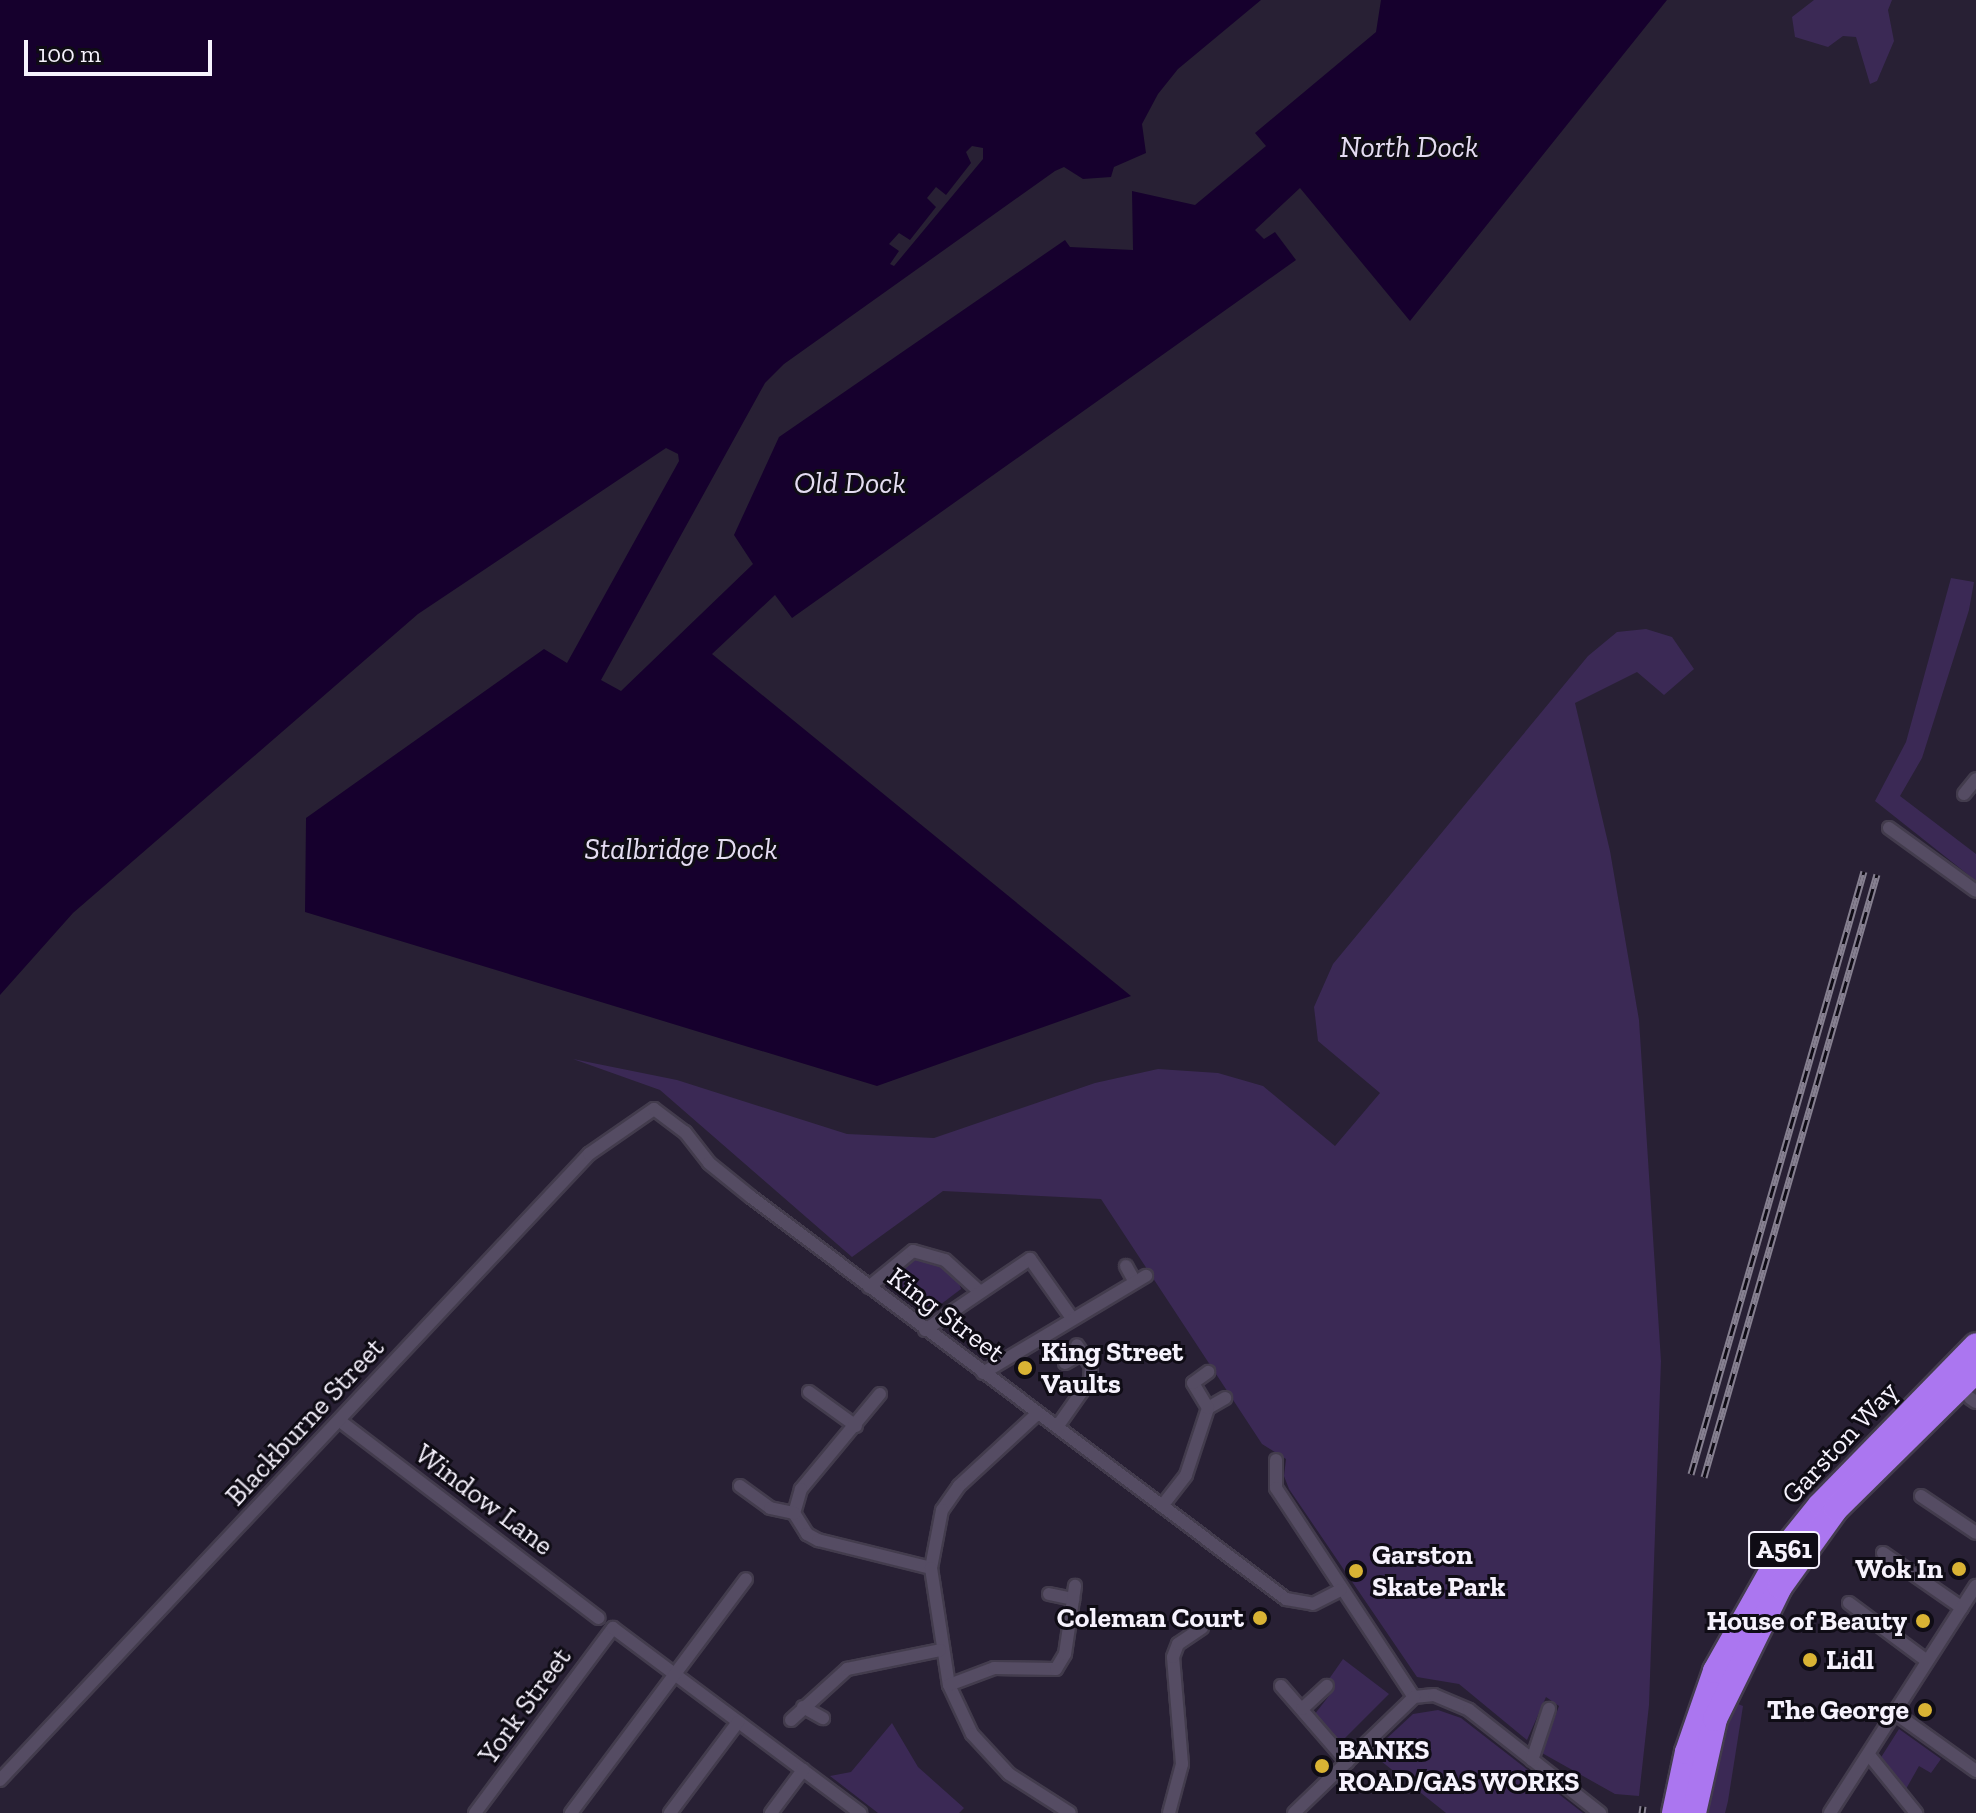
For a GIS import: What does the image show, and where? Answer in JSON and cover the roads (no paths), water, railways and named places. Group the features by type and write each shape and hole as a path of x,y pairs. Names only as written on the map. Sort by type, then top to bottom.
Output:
{"highway":[{"name":"Garston Way","path":"1685,1810 1710,1684 1730,1637 1782,1552 1851,1472 1976,1345"},
{"name":"Garston Way","path":"1685,1810 1715,1719 1780,1587 1836,1509 1976,1371"}],"street":[{"path":"1889,828 1976,891"},
{"name":"King Street","path":"654,1109 685,1132 709,1163 869,1287 1297,1605 1313,1604 1341,1590"},
{"name":"Blackburne Street","path":"0,1780 589,1154 654,1109"},
{"path":"869,1287 913,1251 945,1260 979,1291"},
{"path":"925,1330 1030,1259 1072,1318"},
{"path":"983,1373 1141,1279 1126,1266"},
{"path":"1057,1427 1090,1380 1091,1366 1080,1349 1065,1363"},
{"path":"1208,1372 1193,1383 1208,1408"},
{"path":"809,1392 856,1426"},
{"path":"794,1513 801,1489 880,1394"},
{"path":"1162,1506 1186,1475 1208,1408 1225,1398"},
{"path":"1038,1413 959,1486 942,1510 931,1568 940,1650 949,1685 972,1734 992,1757 1032,1791 1070,1813"},
{"name":"Window Lane","path":"340,1421 599,1618"},
{"path":"1276,1460 1276,1488 1414,1697"},
{"path":"740,1486 770,1508 794,1513 807,1534 818,1540 931,1568"},
{"path":"1921,1496 1976,1533"},
{"path":"1883,1553 1962,1608"},
{"path":"571,1813 746,1579"},
{"path":"1830,1813 1976,1586"},
{"path":"949,1685 994,1668 1056,1669 1065,1654 1074,1592 1049,1594"},
{"path":"1849,1603 1927,1661"},
{"name":"York Street","path":"475,1813 613,1628 675,1675"},
{"path":"1169,1813 1182,1764 1173,1657 1178,1644 1202,1628"},
{"path":"791,1720 847,1669 940,1650"},
{"path":"675,1675 860,1813"},
{"path":"1281,1686 1347,1762"},
{"path":"1302,1709 1327,1686"},
{"path":"1294,1813 1414,1697 1452,1700 1600,1813"},
{"path":"803,1707 823,1718"},
{"path":"1532,1760 1549,1709"},
{"path":"1895,1713 1976,1770"},
{"path":"670,1813 738,1722"},
{"path":"1869,1755 1916,1813"},
{"path":"771,1813 803,1770"}],"water":[{"path":"0,0 1261,0 1178,69 1158,94 1142,124 1146,153 1114,167 1111,177 1083,179 1064,167 1055,171 784,364 765,383 601,680 621,691 753,564 734,535 779,437 1065,240 1070,247 1133,250 1132,191 1195,205 1266,146 1255,133 1376,32 1381,0 1667,0 1410,321 1300,188 1255,230 1264,239 1275,232 1296,260 792,618 775,595 712,654 1131,996 877,1086 305,912 306,818 544,649 567,663 679,461 678,454 666,448 418,614 73,913 0,995"}],"railway":[{"path":"1691,1474 1864,871"},
{"path":"1704,1477 1877,874"},
{"path":"1642,1813 1643,1806"}],"place":[{"name":"King Street Vaults","path":"1025,1368"},
{"name":"Wok In","path":"1959,1569"},
{"name":"Garston Skate Park","path":"1356,1571"},
{"name":"Coleman Court","path":"1260,1618"},
{"name":"House of Beauty","path":"1923,1621"},
{"name":"Lidl","path":"1810,1660"},
{"name":"The George","path":"1925,1710"},
{"name":"BANKS ROAD/GAS WORKS","path":"1322,1766"}],"water label":[{"name":"North Dock","path":"1409,147"},
{"name":"Old Dock","path":"850,483"},
{"name":"Stalbridge Dock","path":"681,849"}]}
